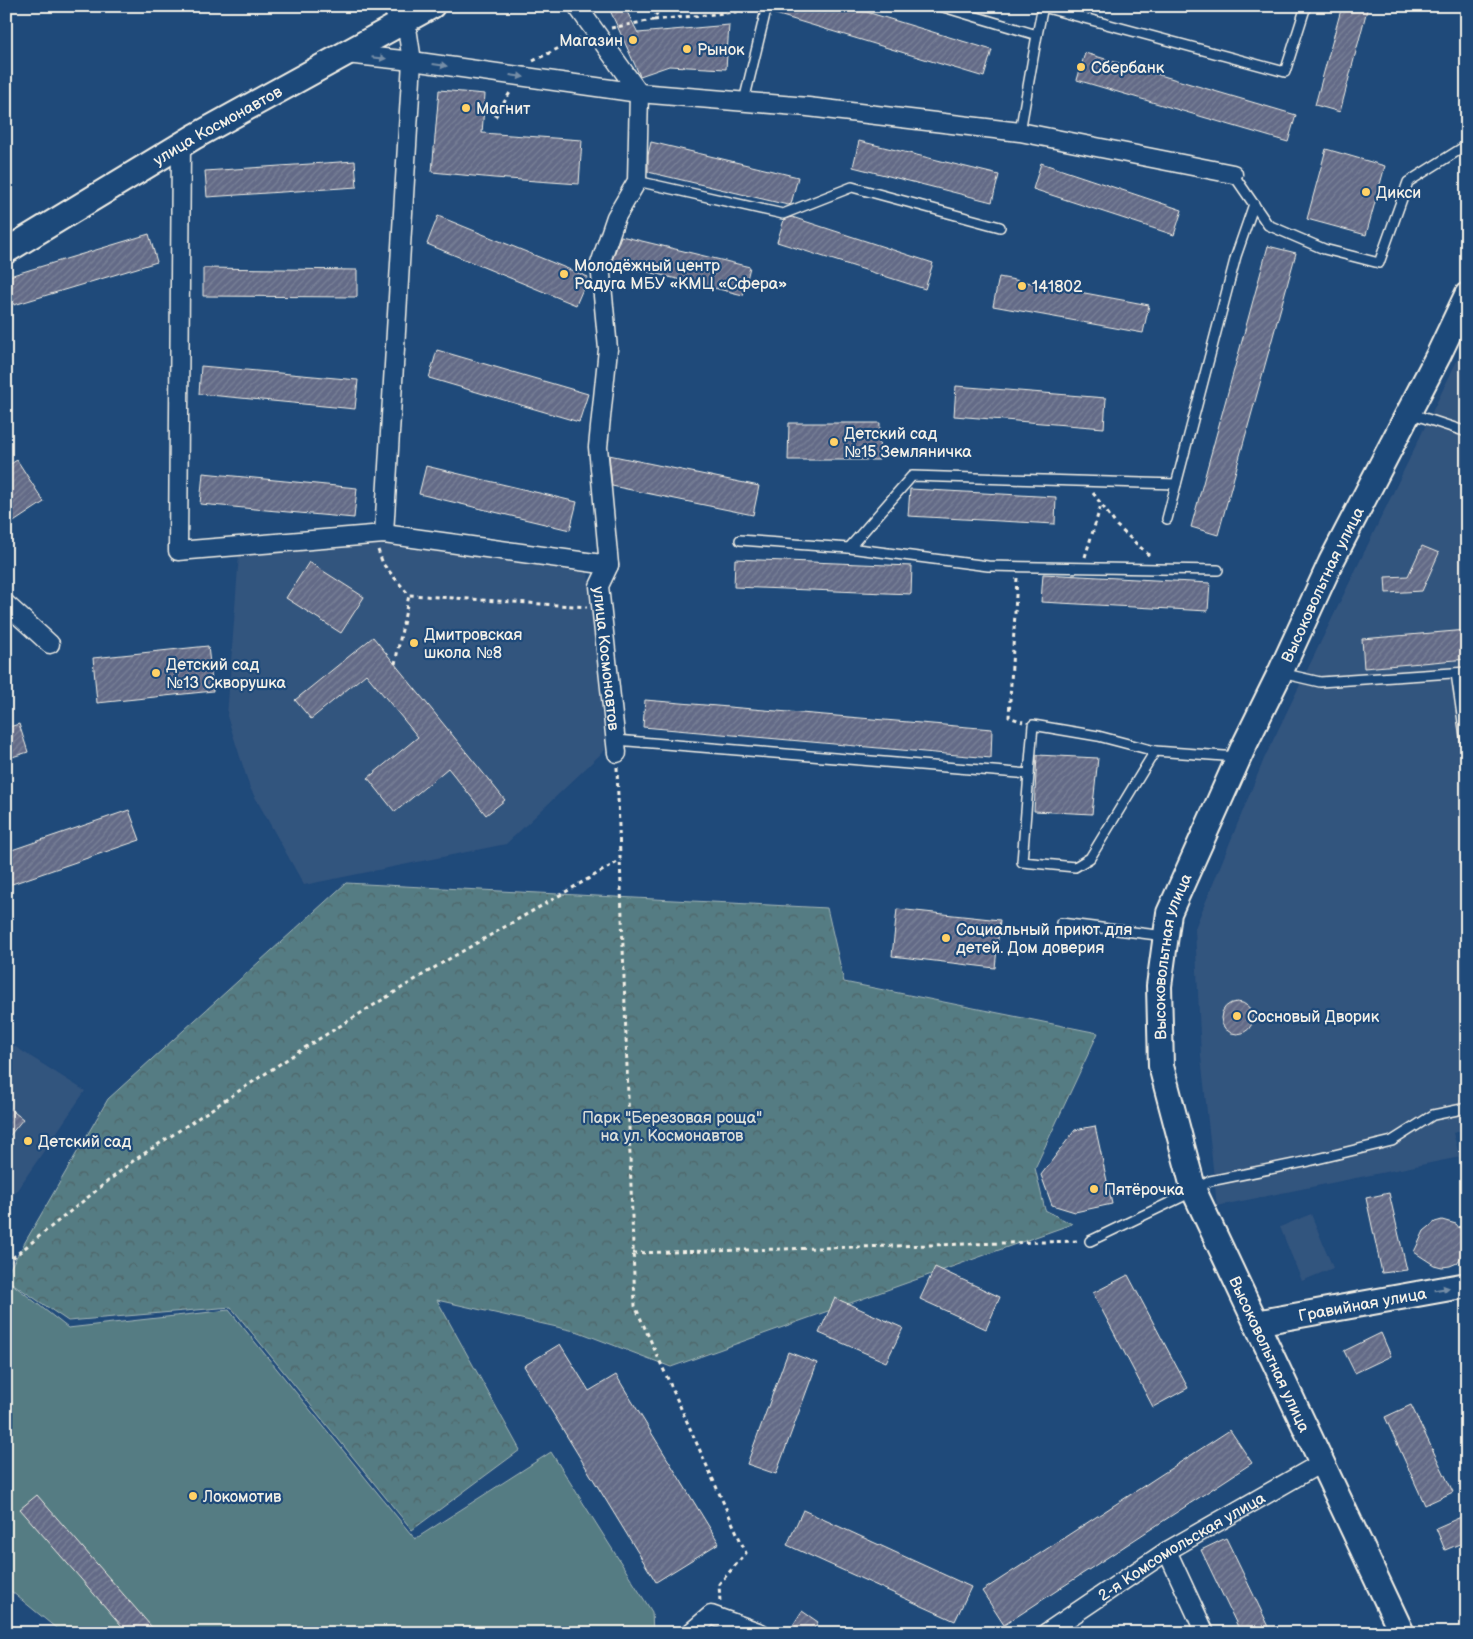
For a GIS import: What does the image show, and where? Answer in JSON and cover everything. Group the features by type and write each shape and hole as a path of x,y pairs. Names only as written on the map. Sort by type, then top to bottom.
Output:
{"main road":[{"name":"улица Космонавтов","path":"6,251 181,145 346,54 408,14"},
{"name":"Высоковольтная улица","path":"1402,1633 1194,1191 1161,1066 1159,986 1169,913 1239,757 1331,562 1467,295"},
{"name":"Гравийная улица","path":"1256,1323 1467,1285"}],"street":[{"path":"181,145 178,551 384,534 609,565 598,447 608,349 600,264 616,217 636,182 639,93 577,6"},
{"path":"384,534 412,62 408,14"},
{"path":"346,54 639,93 744,100 1020,132 1233,174"},
{"name":"улица Космонавтов","path":"609,565 599,586 616,747"},
{"path":"6,604 50,644"},
{"name":"2-я Комсомольская улица","path":"1046,1633 1167,1551 1321,1463"},
{"path":"1167,1551 1205,1633"},
{"path":"690,1633 711,1615 761,1633"}],"lane":[{"path":"940,6 1037,35"},
{"path":"1020,132 1043,7 1285,72 1306,6"},
{"path":"744,100 767,7"},
{"path":"1233,174 1268,224 1324,249 1379,263 1408,182 1467,145"},
{"path":"636,182 782,214 852,187 1000,227"},
{"path":"1167,520 1236,256 1254,204"},
{"path":"1409,412 1467,432"},
{"path":"849,548 912,476 1176,484"},
{"path":"740,540 849,548 988,566 1218,570"},
{"path":"1280,673 1320,682 1467,672"},
{"path":"1456,673 1467,750"},
{"path":"1155,751 1106,828 1090,858 1075,866 1022,862 1033,725 1098,736 1155,751 1239,757"},
{"path":"616,747 1029,774"},
{"path":"1061,923 1166,936"},
{"path":"1090,1241 1194,1191 1210,1181 1309,1161 1392,1141 1433,1115 1467,1108"}],"path":[{"path":"653,20 661,6"},
{"path":"495,117 520,77 525,64 594,30 653,20 767,7"},
{"path":"1084,481 1117,526 1164,569"},
{"path":"1082,568 1101,504"},
{"path":"384,534 376,541 383,564 408,595 601,608"},
{"path":"1017,566 1009,716 1033,725"},
{"path":"395,664 408,595"},
{"path":"616,747 635,1306 746,1553 719,1584 720,1618"},
{"path":"6,1263 132,1161 301,1050 442,963 620,860"},
{"path":"634,1253 1090,1241"}],"shaded area":[{"path":"1467,340 1467,1128 1453,1133 1460,1157 1217,1206 1201,1056 1195,928 1264,759"},
{"name":"Дмитровская школа №8","path":"376,541 588,571 605,750 506,844 304,885 250,788 227,716 239,554"},
{"name":"Детский сад","path":"6,1041 85,1091 13,1196 6,1192"},
{"path":"1311,1214 1333,1268 1302,1281 1280,1227"}],"green space":[{"name":"Парк \"Березовая роща\" на ул. Космонавтов","path":"346,883 827,908 844,982 1098,1033 1035,1168 1045,1210 1072,1224 671,1367 579,1332 437,1300 520,1450 412,1530 231,1307 68,1321 6,1279 6,1275 108,1099"},
{"name":"Локомотив","path":"6,1279 68,1328 229,1310 415,1539 551,1452 652,1612 653,1633 62,1633 6,1587"}],"building":[{"name":"Рынок","path":"608,6 624,6 638,33 729,25 726,69 669,66 640,76"},
{"path":"773,6 847,6 992,50 984,77 772,13"},
{"path":"1342,6 1368,6 1340,112 1315,105"},
{"path":"1085,53 1296,115 1288,142 1077,80"},
{"path":"439,90 485,94 482,133 582,140 579,184 432,172"},
{"path":"859,141 999,175 992,202 853,167"},
{"path":"651,142 798,177 791,204 788,205 648,172 648,155"},
{"path":"1326,149 1385,166 1366,235 1307,219"},
{"path":"355,161 357,187 207,197 205,171"},
{"path":"1041,163 1182,210 1174,235 1033,189"},
{"path":"438,216 588,277 576,305 427,244"},
{"path":"792,217 933,263 925,289 777,242 784,220"},
{"path":"149,234 157,262 14,305 6,277"},
{"path":"621,236 750,267 743,295 611,263"},
{"path":"1268,246 1296,253 1218,535 1191,527"},
{"path":"203,268 357,270 357,297 203,296"},
{"path":"999,277 1149,305 1143,333 993,306"},
{"path":"437,350 588,394 579,422 429,378"},
{"path":"201,366 358,380 355,409 199,394"},
{"path":"956,386 1106,398 1104,428 954,416"},
{"name":"Детский сад №15 Земляничка","path":"789,423 880,423 879,460 788,460"},
{"path":"609,455 759,486 753,515 612,486"},
{"path":"17,460 44,502 6,527 6,467"},
{"path":"426,466 577,502 570,530 419,494"},
{"path":"203,473 357,488 354,518 200,504"},
{"path":"910,489 1056,497 1055,524 908,516"},
{"path":"1422,546 1439,553 1422,591 1386,593 1385,577 1408,576"},
{"path":"735,559 912,566 911,594 734,587"},
{"path":"309,562 364,597 341,633 286,598"},
{"path":"1043,574 1210,583 1208,611 1041,602"},
{"path":"1467,630 1467,659 1364,668 1362,639"},
{"path":"373,637 505,800 486,815 448,768 395,812 368,778 418,737 366,674 311,719 295,700"},
{"path":"208,646 213,691 97,703 93,658"},
{"path":"645,700 992,729 991,758 643,727"},
{"path":"19,724 28,752 6,759 6,728"},
{"path":"1037,755 1098,758 1092,814 1034,811"},
{"path":"129,810 140,840 6,886 6,852"},
{"name":"Социальный приют для детей. Дом доверия","path":"897,909 1000,920 995,968 892,956"},
{"name":"Сосновый Дворик","path":"1237,1002 1243,1003 1248,1007 1252,1012 1252,1024 1248,1029 1243,1033 1237,1034 1231,1033 1226,1029 1222,1024 1221,1018 1222,1012 1226,1007 1231,1003"},
{"path":"6,1106 23,1119 6,1140"},
{"path":"1095,1126 1112,1204 1075,1212 1052,1205 1041,1175 1075,1130"},
{"path":"1389,1193 1407,1270 1382,1273 1366,1198"},
{"path":"1442,1220 1456,1224 1465,1235 1467,1243 1466,1250 1457,1263 1442,1267 1434,1265 1414,1252 1424,1231 1435,1222"},
{"path":"935,1267 1000,1297 986,1329 920,1299"},
{"path":"1128,1275 1188,1388 1153,1407 1093,1293"},
{"path":"835,1298 903,1328 886,1362 819,1333"},
{"path":"1381,1333 1391,1356 1355,1373 1344,1351"},
{"path":"560,1344 589,1391 616,1375 719,1543 656,1582 524,1366"},
{"path":"788,1352 817,1363 776,1474 747,1464"},
{"path":"1411,1405 1453,1492 1425,1505 1385,1417"},
{"path":"1230,1430 1252,1463 1004,1625 982,1591"},
{"path":"37,1495 157,1633 128,1633 20,1509"},
{"path":"803,1510 971,1587 955,1621 787,1545"},
{"path":"1461,1517 1467,1532 1467,1541 1445,1550 1436,1528"},
{"path":"1226,1538 1272,1633 1241,1633 1201,1550"},
{"path":"802,1611 818,1622 811,1633 788,1633"}],"place":[{"name":"Магазин","path":"633,40"},
{"name":"Рынок","path":"687,49"},
{"name":"Сбербанк","path":"1081,67"},
{"name":"Магнит","path":"466,108"},
{"name":"Дикси","path":"1366,192"},
{"name":"Молодёжный центр Радуга МБУ «КМЦ «Сфера»","path":"564,274"},
{"name":"141802","path":"1022,286"},
{"name":"Детский сад №15 Земляничка","path":"834,442"},
{"name":"Дмитровская школа №8","path":"414,643"},
{"name":"Детский сад №13 Скворушка","path":"156,673"},
{"name":"Социальный приют для детей. Дом доверия","path":"946,938"},
{"name":"Сосновый Дворик","path":"1237,1016"},
{"name":"Детский сад","path":"28,1141"},
{"name":"Пятёрочка","path":"1094,1189"},
{"name":"Локомотив","path":"193,1496"}]}
